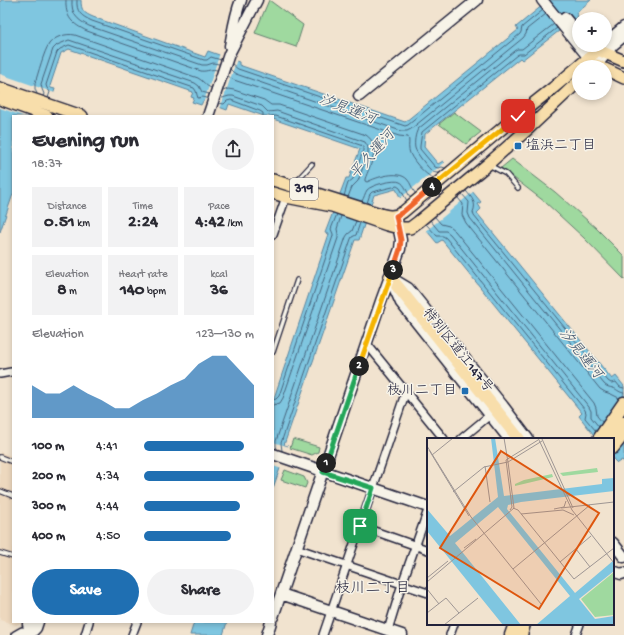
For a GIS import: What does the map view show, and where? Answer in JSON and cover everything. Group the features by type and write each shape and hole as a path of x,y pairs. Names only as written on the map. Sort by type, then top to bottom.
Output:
{"highway":[{"path":"390,277 518,438"},
{"path":"600,438 624,401"},
{"path":"614,438 624,422"},
{"path":"508,635 510,625"},
{"path":"508,635 514,625"},
{"path":"520,635 524,625"}],"main road":[{"path":"609,52 624,61"},
{"path":"612,72 624,78"},
{"path":"396,216 518,116 572,81"},
{"path":"0,88 50,111"},
{"path":"399,228 410,228 418,222 488,164 572,88"},
{"path":"0,99 50,111 76,115"},
{"path":"518,116 518,122 524,128 529,128"},
{"path":"505,126 511,128 515,132 516,139"},
{"name":"319","path":"274,180 296,187 369,215 386,225 399,228"},
{"name":"319","path":"274,193 286,197 333,202"},
{"name":"319","path":"369,215 396,216"},
{"path":"592,438 624,401"},
{"path":"614,447 624,434"}],"street":[{"path":"229,54 234,22 241,0"},
{"path":"209,113 229,54 257,0"},
{"path":"359,96 478,0"},
{"path":"542,0 568,28 593,60"},
{"path":"550,0 568,28 572,31"},
{"path":"612,37 624,27"},
{"path":"612,45 624,36"},
{"path":"274,231 286,197"},
{"path":"274,614 400,249 401,240 396,216"},
{"name":"特別区道江147号","path":"390,277 408,288 527,438"},
{"name":"特別区道江147号","path":"390,277 401,303 508,438"},
{"path":"367,344 443,438"},
{"path":"0,375 12,372"},
{"path":"323,635 406,391"},
{"name":"特別区道江147号","path":"503,406 532,438"},
{"path":"462,438 490,415"},
{"path":"274,454 373,488 427,509"},
{"path":"387,633 427,512"},
{"path":"360,526 427,550"},
{"path":"614,545 624,557"},
{"path":"296,548 427,593"},
{"path":"614,571 621,574 624,572"},
{"path":"281,594 331,611 387,633 402,635"},
{"path":"28,623 31,635"},
{"path":"31,635 38,623"},
{"path":"85,635 89,623"},
{"path":"132,635 137,623"},
{"path":"267,635 271,623"},
{"path":"450,635 454,625"},
{"path":"576,635 580,625"},
{"path":"15,635 22,631 31,635"}],"lane":[{"path":"296,187 300,177 312,164"},
{"path":"488,164 506,174 518,188"},
{"path":"274,349 297,280"},
{"path":"0,457 12,462"},
{"path":"0,491 12,496"},
{"path":"0,553 12,557"}],"shaded area":[{"path":"0,452 12,457 12,623 20,623 16,625 0,620"}],"green space":[{"path":"269,0 303,25 296,47 255,33"},
{"path":"454,112 481,132 466,144 439,124"},
{"path":"512,159 555,192 596,228 624,256 624,279 584,238 545,202 501,168"},
{"path":"293,439 319,447 318,452 312,455 290,448"},
{"path":"285,470 304,477 307,483 305,488 281,480"}],"water":[{"path":"1,0 81,0 84,11 93,17 205,57 208,51 239,62 239,65 405,122 518,30 516,27 549,0 591,0 577,12 572,12 572,21 522,60 520,58 425,134 424,147 438,164 443,161 446,164 448,162 481,202 478,204 481,209 477,213 612,379 616,376 624,386 624,462 622,460 617,463 614,460 614,438 596,438 579,416 582,413 442,240 437,243 402,201 396,189 374,195 359,240 355,240 284,445 288,446 274,485 274,398 329,234 325,233 346,178 349,178 360,149 274,119 274,115 261,115 229,104 227,110 203,101 201,105 192,102 194,98 191,97 193,92 69,49 61,53 50,86 51,88 55,89 46,115 12,115 12,197 0,232"},
{"path":"194,623 227,623 223,635 190,635"}],"pier":[{"path":"220,53 237,59 220,109 203,104"},
{"path":"0,74 55,93 47,115 20,115 0,108"},
{"path":"448,160 474,191 425,232 399,199"},
{"path":"274,442 290,447 282,469 274,466"}],"place":[{"name":"塩浜二丁目","path":"518,146"},
{"name":"枝川二丁目","path":"465,391"}],"district":[{"name":"枝川二丁目","path":"373,589"}],"route":[{"path":"360,526 373,488 323,472 400,249 401,240 396,216 518,116"}],"water label":[{"name":"汐見運河","path":"347,110"},
{"name":"平久運河","path":"373,155"},
{"name":"汐見運河","path":"580,354"}]}
